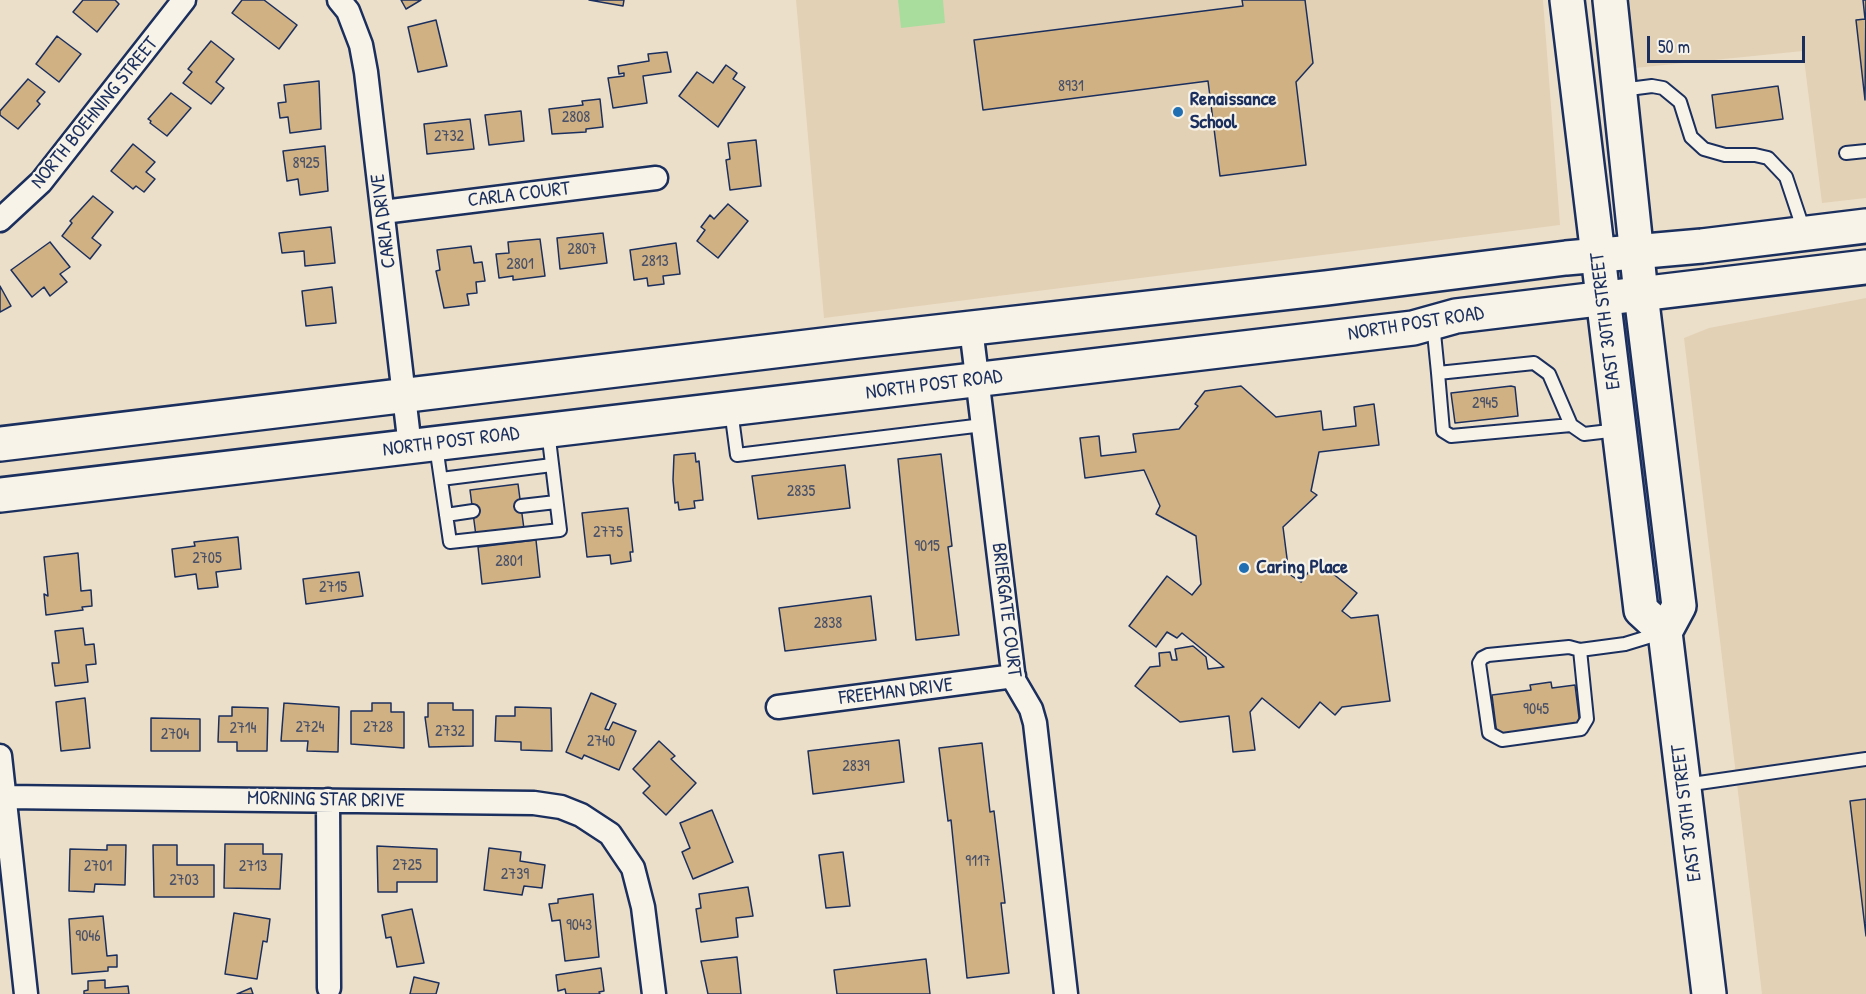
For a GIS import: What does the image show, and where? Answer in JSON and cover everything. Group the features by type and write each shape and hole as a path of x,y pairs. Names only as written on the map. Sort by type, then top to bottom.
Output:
{"main road":[{"name":"EAST 30TH STREET","path":"1567,0 1641,610 1665,632"},
{"name":"EAST 30TH STREET","path":"1610,0 1636,251 1679,606 1665,632 1709,994"},
{"path":"0,444 971,328 1866,226"},
{"name":"NORTH POST ROAD","path":"0,495 1413,328 1456,316 1866,267"}],"street":[{"name":"NORTH BOEHNING STREET","path":"0,220 41,182 184,0"},
{"name":"CARLA DRIVE","path":"339,0 348,11 361,45 404,395 423,445"},
{"name":"CARLA COURT","path":"383,212 656,178"},
{"name":"BRIERGATE COURT","path":"971,328 1014,676 1016,687 1031,709 1035,723 1066,994"},
{"name":"FREEMAN DRIVE","path":"778,707 1014,676"},
{"path":"0,756 26,994"},
{"name":"MORNING STAR DRIVE","path":"4,797 548,804 574,811 602,828 617,842 628,859 640,887 654,994"},
{"path":"328,800 329,988"}],"lane":[{"path":"1620,91 1652,86 1663,88 1680,102 1691,137 1704,149 1725,155 1755,155 1768,158 1785,177 1804,234"},
{"path":"1846,153 1866,151"},
{"path":"1433,322 1443,431 1451,436 1463,437 1571,425"},
{"path":"1438,373 1534,363 1549,374 1571,425 1584,434 1619,430"},
{"path":"731,408 737,455 983,425"},
{"path":"423,445 441,478 450,542 560,530 548,430"},
{"path":"441,478 552,465"},
{"path":"521,506 556,502"},
{"path":"446,514 473,511"},
{"path":"1580,650 1587,718 1581,729 1502,740 1495,738 1487,727 1479,663 1482,658 1488,655 1569,647 1580,650 1625,644 1665,632"},
{"path":"1684,786 1866,759"}],"shaded area":[{"name":"Renaissance School","path":"796,0 1543,0 1560,225 824,318"},
{"path":"1626,0 1866,0 1866,198 1822,203 1803,51 1635,68"},
{"path":"1866,298 1866,994 1762,994 1684,338 1709,328"}],"green space":[{"path":"898,0 943,0 945,23 901,28"}],"building":[{"path":"83,0 115,0 119,4 97,32 73,12"},
{"path":"242,0 264,0 297,25 279,49 232,13"},
{"path":"401,0 421,0 406,9"},
{"path":"589,0 624,0 623,6"},
{"path":"1242,0 1305,0 1313,63 1296,82 1306,165 1220,176 1208,81 983,110 974,40 1243,6"},
{"path":"1863,0 1866,0 1865,100 1856,20 1865,19"},
{"path":"436,20 447,66 418,72 408,27"},
{"path":"57,36 81,54 59,82 36,64"},
{"path":"211,41 234,59 216,82 224,88 211,104 183,83 192,72 188,69"},
{"path":"667,52 671,72 643,76 647,103 613,108 608,78 624,76 624,73 619,74 618,66 649,61 648,54"},
{"path":"726,65 737,73 733,79 745,87 718,127 679,96 697,72 713,83"},
{"path":"28,79 45,92 37,101 40,104 18,129 0,115 0,111"},
{"path":"319,81 321,129 290,133 288,117 280,118 278,103 286,102 284,85"},
{"path":"1778,86 1783,119 1716,128 1712,95"},
{"path":"171,93 191,108 167,136 148,119"},
{"path":"600,99 603,127 586,129 586,132 552,134 549,109 583,105 582,101"},
{"path":"521,111 524,141 489,145 485,115"},
{"path":"470,119 474,149 427,154 424,124"},
{"path":"756,140 761,186 730,190 726,160 730,159 728,143"},
{"path":"133,144 155,162 146,172 155,179 144,192 136,186 133,189 111,171"},
{"path":"325,146 328,191 300,195 298,179 287,181 283,151"},
{"path":"93,196 113,212 92,238 101,245 90,259 62,236 72,223 70,221"},
{"path":"728,204 748,221 718,258 697,241 705,230 701,227 710,215 714,219"},
{"path":"331,227 335,263 305,266 304,251 282,253 279,233"},
{"path":"603,233 607,263 560,269 557,238"},
{"path":"540,239 545,276 513,280 513,276 499,278 496,254 509,253 508,242"},
{"path":"50,242 70,267 60,274 67,282 50,296 44,287 32,297 11,270"},
{"path":"676,243 680,274 663,276 664,284 648,286 647,278 634,280 630,250"},
{"path":"471,246 474,263 482,262 485,281 476,282 477,293 467,294 469,305 444,308 436,271 440,270 437,250"},
{"path":"0,286 11,306 0,312"},
{"path":"332,287 336,323 306,326 302,291"},
{"name":"Caring Place","path":"1241,386 1276,417 1321,411 1323,430 1356,426 1354,407 1374,404 1379,445 1319,452 1311,491 1317,495 1283,527 1289,574 1301,582 1317,561 1357,593 1342,611 1351,618 1378,615 1390,701 1342,707 1335,715 1320,702 1299,728 1262,698 1250,712 1255,750 1233,752 1229,716 1180,722 1135,686 1150,667 1160,666 1159,653 1170,652 1172,660 1177,660 1175,649 1193,646 1206,657 1208,669 1224,667 1182,633 1177,638 1167,632 1156,647 1129,626 1167,576 1192,595 1201,584 1196,536 1156,514 1160,506 1144,470 1085,478 1080,438 1099,436 1101,456 1136,452 1133,434 1179,429 1198,406 1195,404 1205,391"},
{"path":"1515,387 1518,416 1455,423 1451,393"},
{"path":"695,453 696,462 699,461 703,500 694,501 695,508 679,510 678,502 675,503 674,455"},
{"path":"941,454 952,546 948,547 959,635 916,640 898,459"},
{"path":"845,465 850,508 758,519 752,476"},
{"path":"518,484 524,529 476,536 470,490"},
{"path":"628,508 633,552 630,552 631,561 611,564 610,555 587,557 582,513"},
{"path":"238,537 241,569 216,572 218,587 198,589 196,574 175,577 172,549 195,546 194,542"},
{"path":"536,540 540,577 482,584 478,547"},
{"path":"78,553 81,591 91,590 92,606 82,607 83,610 46,615 44,594 48,596 44,557"},
{"path":"359,572 363,596 306,604 303,579"},
{"path":"871,596 876,640 785,651 779,608"},
{"path":"83,628 85,645 94,644 96,664 86,665 88,682 55,686 52,663 59,663 55,631"},
{"path":"1551,682 1552,688 1575,685 1580,725 1497,735 1492,695 1531,690 1530,685"},
{"path":"591,693 616,704 605,729 609,730 613,722 636,731 619,770 584,755 582,759 566,752"},
{"path":"85,698 90,748 61,751 56,702"},
{"path":"284,703 339,707 338,752 307,751 308,741 281,741"},
{"path":"372,703 391,703 391,712 404,712 404,748 351,744 351,711 372,711"},
{"path":"428,703 453,703 453,710 473,710 473,746 429,747 425,717 428,717"},
{"path":"232,707 268,708 267,751 237,751 237,742 218,742 219,716 232,716"},
{"path":"515,707 551,708 552,751 521,750 521,742 495,741 496,716 515,716"},
{"path":"151,718 200,719 200,751 151,751"},
{"path":"899,740 904,782 813,794 808,751"},
{"path":"659,741 675,756 671,759 696,783 666,815 643,793 650,786 633,769"},
{"path":"982,743 990,812 994,811 1005,903 1001,903 1009,973 967,978 951,820 948,821 939,748"},
{"path":"1866,799 1866,936 1850,801"},
{"path":"712,810 733,862 693,879 682,852 690,848 680,823"},
{"path":"225,844 263,844 263,854 282,854 280,889 224,888"},
{"path":"107,845 126,845 125,885 95,884 94,892 69,891 70,849 107,850"},
{"path":"153,845 177,845 177,865 214,865 214,897 154,897"},
{"path":"377,846 437,849 437,882 397,882 397,892 378,892"},
{"path":"489,848 521,852 520,861 545,865 542,888 524,886 522,895 484,890"},
{"path":"843,852 850,906 826,908 819,855"},
{"path":"748,887 753,916 736,918 738,937 701,942 696,909 701,908 699,894"},
{"path":"593,894 599,957 565,961 560,920 552,921 549,904 558,903 558,899"},
{"path":"412,909 424,963 397,967 391,937 386,938 382,915"},
{"path":"234,913 270,919 267,942 263,941 257,979 225,974"},
{"path":"103,916 107,956 117,955 117,967 108,967 108,971 72,974 69,919"},
{"path":"737,957 741,994 708,994 701,961"},
{"path":"926,959 930,994 837,994 834,970"},
{"path":"601,968 604,991 599,992 600,994 566,994 565,989 558,991 556,975"},
{"path":"414,977 439,983 436,994 410,994"},
{"path":"105,980 105,988 128,986 129,994 84,994 84,991 88,990 88,981"},
{"path":"251,988 253,994 237,994"}],"place":[{"name":"Renaissance School","path":"1178,112"},
{"name":"Caring Place","path":"1244,568"}]}
